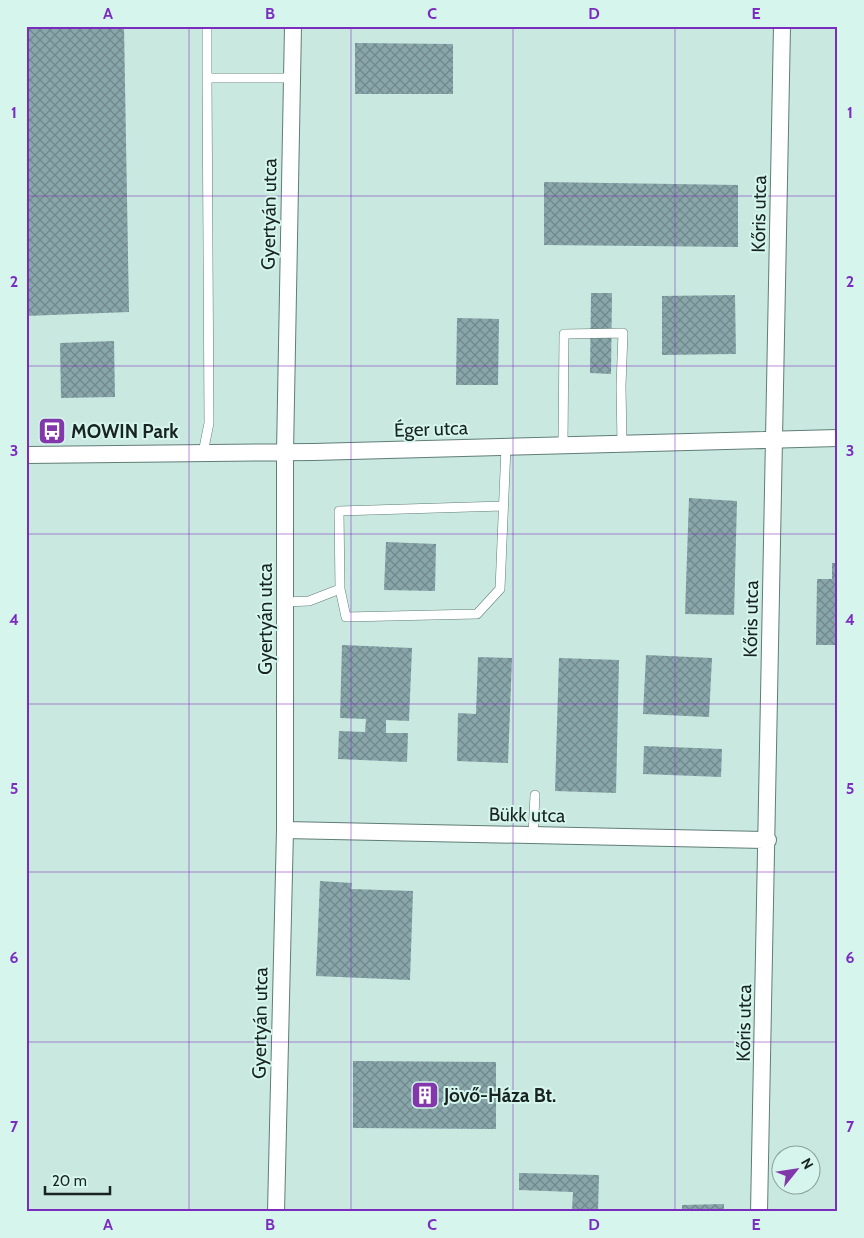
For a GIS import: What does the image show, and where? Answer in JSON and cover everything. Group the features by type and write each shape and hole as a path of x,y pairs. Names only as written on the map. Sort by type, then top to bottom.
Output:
{"street":[{"name":"Gyertyán utca","path":"276,1212 285,830 285,452 293,26"},
{"name":"Kőris utca","path":"759,1212 768,840 772,482 776,440 782,26"},
{"name":"Éger utca","path":"26,455 285,452 838,438"},
{"name":"Bükk utca","path":"285,830 768,840"}],"lane":[{"path":"203,453 209,424 207,26"},
{"path":"208,78 291,78"},
{"path":"563,445 564,334 590,332 623,333 621,386 622,444"},
{"path":"503,506 339,511 340,589 346,617 477,614 500,589 506,447"},
{"path":"285,602 309,601 340,589"},
{"path":"533,835 535,795"}],"building":[{"path":"26,26 124,26 129,312 26,316"},
{"path":"355,43 453,44 453,94 355,94"},
{"path":"544,182 738,185 738,247 544,245"},
{"path":"591,293 612,293 611,374 590,373"},
{"path":"735,295 736,354 662,355 662,296"},
{"path":"457,318 499,319 498,385 456,385"},
{"path":"114,341 115,397 61,398 60,343"},
{"path":"689,498 737,501 734,615 685,614"},
{"path":"386,542 436,544 435,591 384,590"},
{"path":"832,563 838,563 838,645 816,645 817,579 832,579"},
{"path":"342,645 412,648 409,721 386,720 386,733 408,733 407,762 338,759 339,731 365,732 366,719 340,718"},
{"path":"646,655 712,658 709,717 643,714"},
{"path":"478,657 512,658 508,763 457,761 458,713 476,714"},
{"path":"559,658 619,660 616,793 555,791"},
{"path":"644,746 722,749 721,777 643,774"},
{"path":"320,881 352,883 351,889 413,891 410,980 316,976"},
{"name":"Jövő-Háza Bt.","path":"353,1061 496,1062 496,1129 353,1128"},
{"path":"519,1173 599,1175 598,1211 572,1210 573,1192 519,1190"},
{"path":"724,1204 724,1212 682,1212 682,1205"}],"place":[{"name":"MOWIN Park","path":"52,431"},
{"name":"Jövő-Háza Bt.","path":"425,1095"}]}
